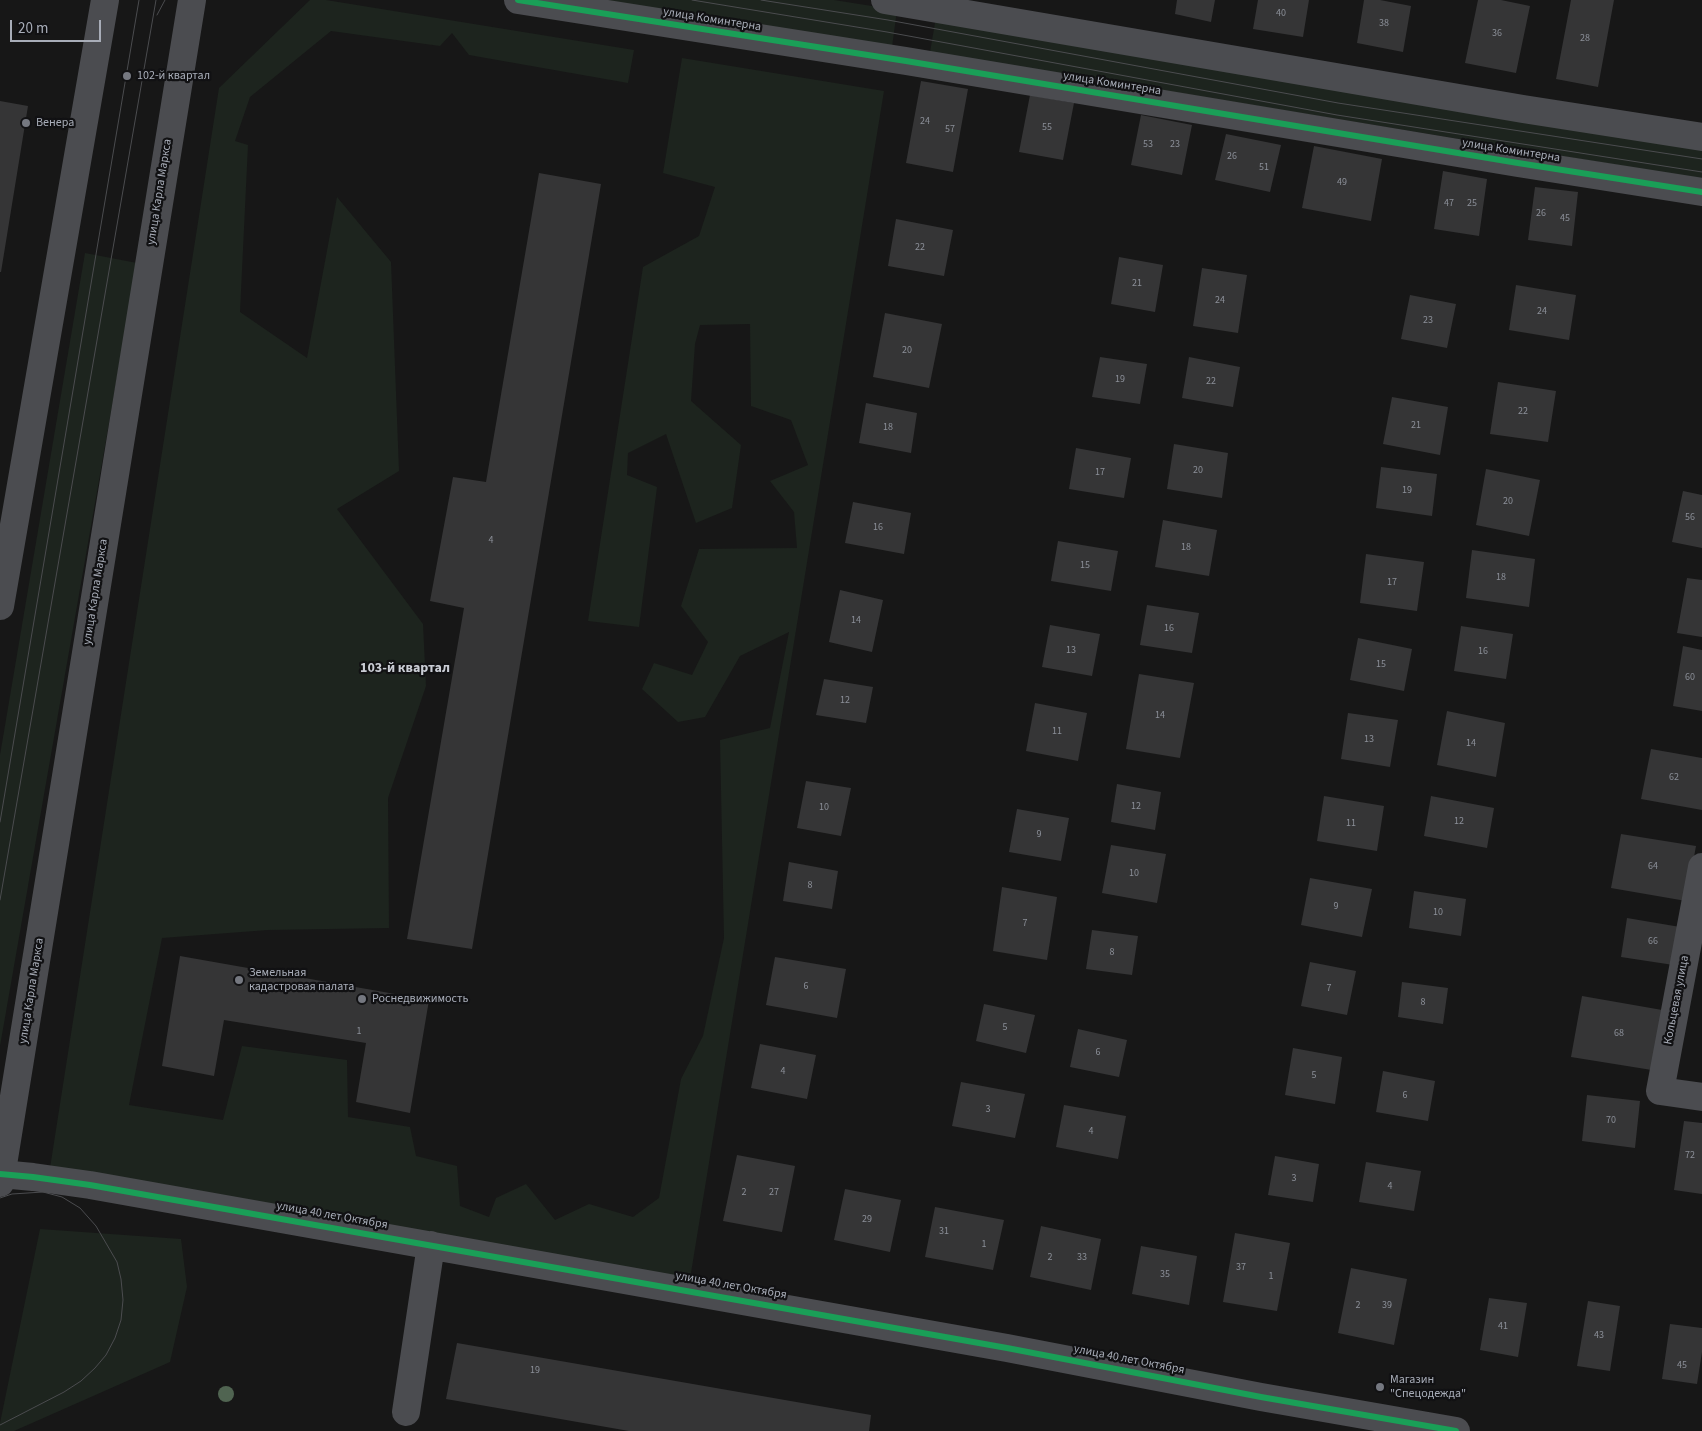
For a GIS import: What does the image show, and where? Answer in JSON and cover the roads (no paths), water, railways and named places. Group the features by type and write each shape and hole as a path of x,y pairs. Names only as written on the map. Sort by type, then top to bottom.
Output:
{"street":[{"path":"0,606 11,483 105,0"},
{"name":"улица Карла Маркса","path":"1,1178 192,0"},
{"name":"улица Коминтерна","path":"518,0 915,62 1518,164 1702,192"},
{"path":"885,0 1523,109 1702,137"},
{"name":"Кольцевая улица","path":"1702,868 1660,1090 1702,1097"},
{"name":"улица 40 лет Октября","path":"1,1178 33,1177 90,1185 997,1346 1261,1397 1456,1431"},
{"path":"406,1412 431,1245"}],"tram line":[{"path":"0,822 139,0"},
{"path":"0,900 156,0"},
{"path":"157,15 165,0"},
{"path":"692,0 887,32 1337,115 1702,172"},
{"path":"761,0 888,20 1338,103 1702,159"},
{"path":"0,1198 12,1194 43,1192 62,1197 80,1208 96,1226 117,1262 123,1300 121,1320 115,1338 106,1355 95,1368 81,1381 64,1392 0,1425"}],"place":[{"name":"102-й квартал","path":"127,76"},
{"name":"Венера","path":"26,123"},
{"name":"Земельная кадастровая палата","path":"239,980"},
{"name":"Роснедвижимость","path":"362,999"},
{"name":"Магазин \"Спецодежда\"","path":"1380,1387"}],"district":[{"name":"103-й квартал","path":"405,669"}]}
